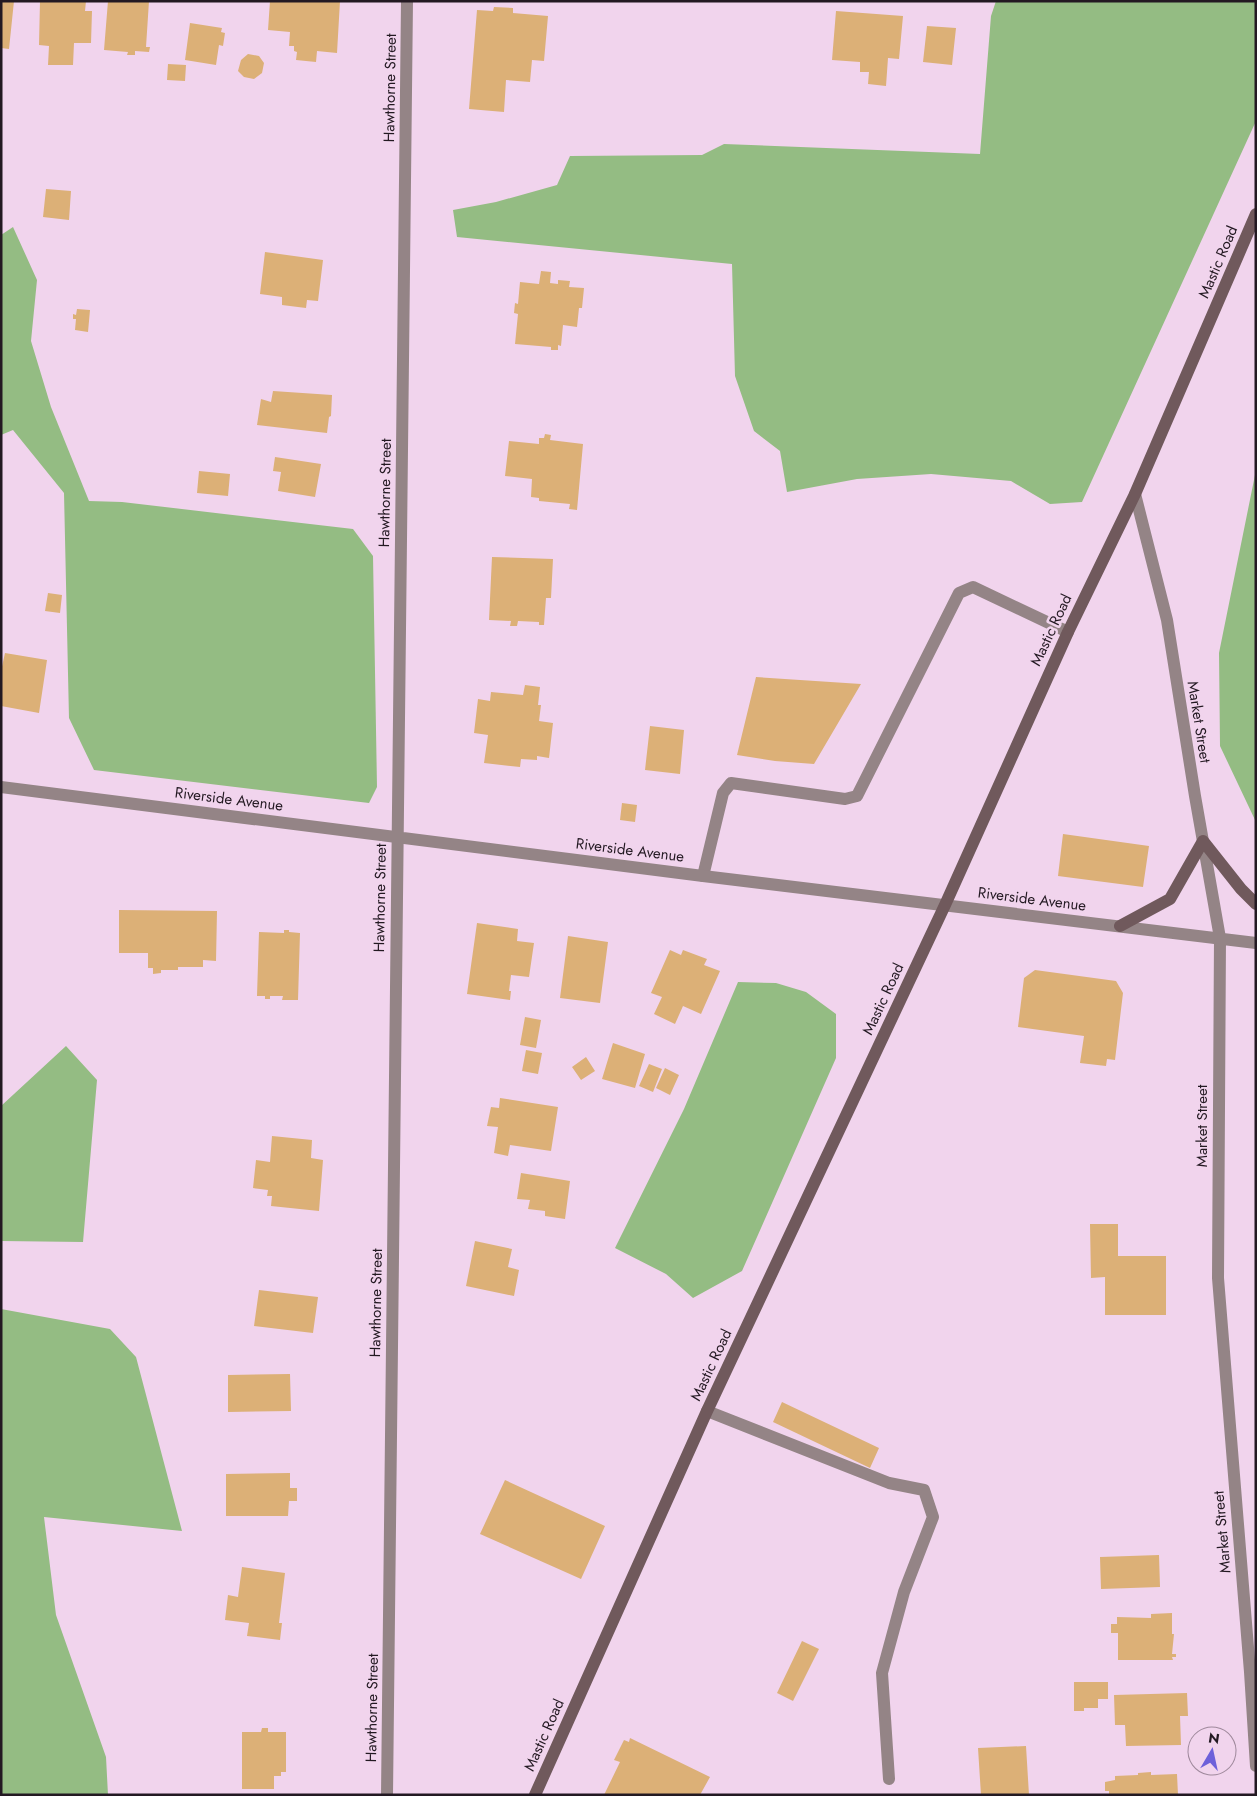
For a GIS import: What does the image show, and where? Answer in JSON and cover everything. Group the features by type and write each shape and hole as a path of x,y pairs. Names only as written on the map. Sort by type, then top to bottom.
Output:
{"main road":[{"name":"Mastic Road","path":"535,1795 707,1410 945,905 1068,632 1135,494 1256,214"},
{"path":"1120,926 1170,899 1203,841 1241,890 1256,904"}],"street":[{"name":"Hawthorne Street","path":"387,1795 407,1"},
{"name":"Market Street","path":"1135,494 1166,620 1220,938 1218,1278 1256,1766"},
{"path":"703,876 723,793 731,784 845,799 856,796 959,593 973,587 1068,632"},
{"name":"Riverside Avenue","path":"1,788 1256,943"},
{"path":"707,1410 889,1483 924,1490 933,1517 904,1592 882,1673 889,1779"}],"green space":[{"path":"996,1 1256,1 1256,121 1082,502 1050,504 1011,481 931,474 857,479 787,492 780,451 754,431 735,376 732,264 457,237 453,210 496,202 557,185 570,156 702,155 724,144 980,154 991,16"},
{"path":"13,227 37,280 31,341 51,407 89,501 122,502 353,529 373,556 377,787 369,803 94,770 69,718 64,493 13,430 1,435 1,235"},
{"path":"1256,470 1256,822 1220,746 1219,653"},
{"path":"738,982 776,983 806,992 836,1014 836,1058 742,1271 693,1298 666,1274 615,1248 684,1109"},
{"path":"66,1046 97,1080 83,1242 1,1241 1,1106"},
{"path":"1,1309 110,1329 136,1357 182,1531 44,1517 56,1615 106,1757 108,1795 1,1795"}],"building":[{"path":"1,1 14,1 9,49 1,48"},
{"path":"40,1 86,1 85,11 92,11 91,43 74,43 73,65 48,65 49,46 39,45"},
{"path":"108,1 149,1 146,47 150,47 149,52 135,51 135,55 127,55 128,52 104,50"},
{"path":"270,1 340,1 337,53 317,51 316,62 296,60 297,52 294,51 294,46 289,46 290,32 268,30"},
{"path":"494,7 513,8 513,13 548,16 544,61 532,60 530,82 506,80 504,112 469,109 477,10 493,11"},
{"path":"836,11 903,16 899,59 888,58 886,86 868,84 869,72 860,72 860,62 832,60"},
{"path":"190,23 222,28 221,32 225,33 223,46 219,45 216,65 185,60"},
{"path":"927,26 956,28 952,65 923,62"},
{"path":"248,54 259,56 264,63 262,73 254,79 244,77 238,71 241,60"},
{"path":"168,64 186,65 185,81 167,80"},
{"path":"46,189 71,191 69,220 43,217"},
{"path":"265,252 323,260 318,301 307,300 306,308 282,305 282,297 260,294"},
{"path":"541,271 551,272 550,283 558,284 558,280 570,281 569,287 584,288 582,308 579,308 577,327 563,325 561,346 558,345 558,350 551,350 551,347 515,344 518,314 514,313 515,303 518,304 520,282 539,284"},
{"path":"77,309 90,310 88,332 75,330 76,319 73,319 73,314 76,315"},
{"path":"273,391 332,395 331,416 329,417 327,433 257,425 261,399 271,402"},
{"path":"545,434 551,435 550,440 583,444 577,510 569,509 570,504 539,501 539,498 531,497 532,479 505,476 509,441 539,444 539,438 544,438"},
{"path":"275,457 321,464 315,497 278,491 281,472 273,471"},
{"path":"199,471 230,474 228,496 197,493"},
{"path":"492,557 553,559 551,598 546,598 544,625 539,625 539,622 518,621 517,626 510,626 511,621 489,620"},
{"path":"48,593 62,595 60,613 45,611"},
{"path":"5,653 47,660 39,713 1,706 1,671"},
{"path":"756,677 861,684 814,764 775,761 737,755"},
{"path":"525,685 540,687 538,705 541,705 539,721 553,723 549,758 537,756 537,760 521,759 520,767 484,763 488,735 474,733 478,699 490,701 491,692 523,695"},
{"path":"650,726 684,730 680,774 645,770"},
{"path":"622,803 637,805 635,822 620,820"},
{"path":"1063,834 1149,846 1143,887 1058,876"},
{"path":"119,910 217,911 216,961 203,960 203,967 178,967 178,970 161,970 161,973 153,974 153,968 148,968 148,953 119,953"},
{"path":"477,923 518,929 517,941 534,943 529,977 511,975 510,1000 467,994"},
{"path":"284,930 300,933 298,1000 282,1000 283,996 270,996 270,999 265,999 265,996 257,996 259,932 284,933"},
{"path":"568,936 608,942 600,1003 560,998"},
{"path":"670,950 681,955 683,950 707,959 704,965 720,971 701,1014 683,1006 675,1024 654,1014 662,997 651,993"},
{"path":"1035,970 1116,981 1123,993 1115,1060 1107,1059 1106,1066 1080,1063 1084,1036 1018,1027 1024,978"},
{"path":"525,1017 541,1020 536,1048 520,1045"},
{"path":"613,1043 645,1054 635,1088 602,1079"},
{"path":"526,1050 542,1053 538,1074 522,1071"},
{"path":"586,1057 595,1071 581,1080 572,1067"},
{"path":"649,1064 662,1069 653,1092 639,1086"},
{"path":"665,1068 679,1075 670,1095 656,1088"},
{"path":"500,1098 558,1107 551,1151 510,1145 508,1156 494,1153 498,1127 487,1126 491,1107 499,1108"},
{"path":"272,1136 312,1140 311,1158 323,1160 319,1211 271,1206 272,1196 267,1196 268,1190 253,1188 256,1160 270,1162"},
{"path":"521,1173 570,1181 565,1219 545,1216 545,1211 528,1209 530,1200 517,1199"},
{"path":"1090,1224 1118,1224 1118,1256 1166,1256 1166,1315 1105,1315 1105,1277 1091,1278"},
{"path":"475,1241 512,1249 508,1267 519,1270 514,1296 466,1286"},
{"path":"259,1290 318,1297 313,1333 254,1326"},
{"path":"290,1374 291,1411 228,1412 228,1375"},
{"path":"782,1402 879,1448 870,1468 773,1422"},
{"path":"290,1473 290,1488 297,1488 297,1501 289,1501 288,1516 226,1516 226,1474"},
{"path":"505,1480 605,1526 581,1579 480,1534"},
{"path":"1159,1555 1160,1587 1101,1589 1100,1557"},
{"path":"242,1567 285,1573 279,1623 282,1623 280,1640 247,1636 249,1623 225,1620 228,1595 238,1597"},
{"path":"1172,1613 1172,1634 1174,1634 1172,1654 1176,1654 1176,1657 1172,1657 1173,1660 1118,1660 1118,1633 1111,1633 1111,1624 1117,1624 1117,1617 1151,1618 1151,1614"},
{"path":"802,1641 819,1649 793,1701 777,1693"},
{"path":"1074,1682 1108,1682 1108,1699 1098,1699 1098,1708 1084,1708 1084,1711 1074,1711"},
{"path":"1187,1693 1188,1716 1180,1716 1181,1745 1126,1746 1125,1725 1115,1725 1114,1695"},
{"path":"262,1728 268,1728 268,1732 286,1732 286,1772 281,1772 281,1776 274,1776 274,1789 242,1789 242,1732 261,1732"},
{"path":"630,1738 710,1777 700,1795 604,1795 620,1762 614,1760 624,1740 629,1742"},
{"path":"1026,1746 1029,1795 981,1795 978,1748"},
{"path":"1151,1772 1151,1775 1177,1774 1178,1795 1109,1795 1109,1791 1105,1791 1105,1782 1115,1780 1115,1776 1138,1775 1138,1773"}]}
